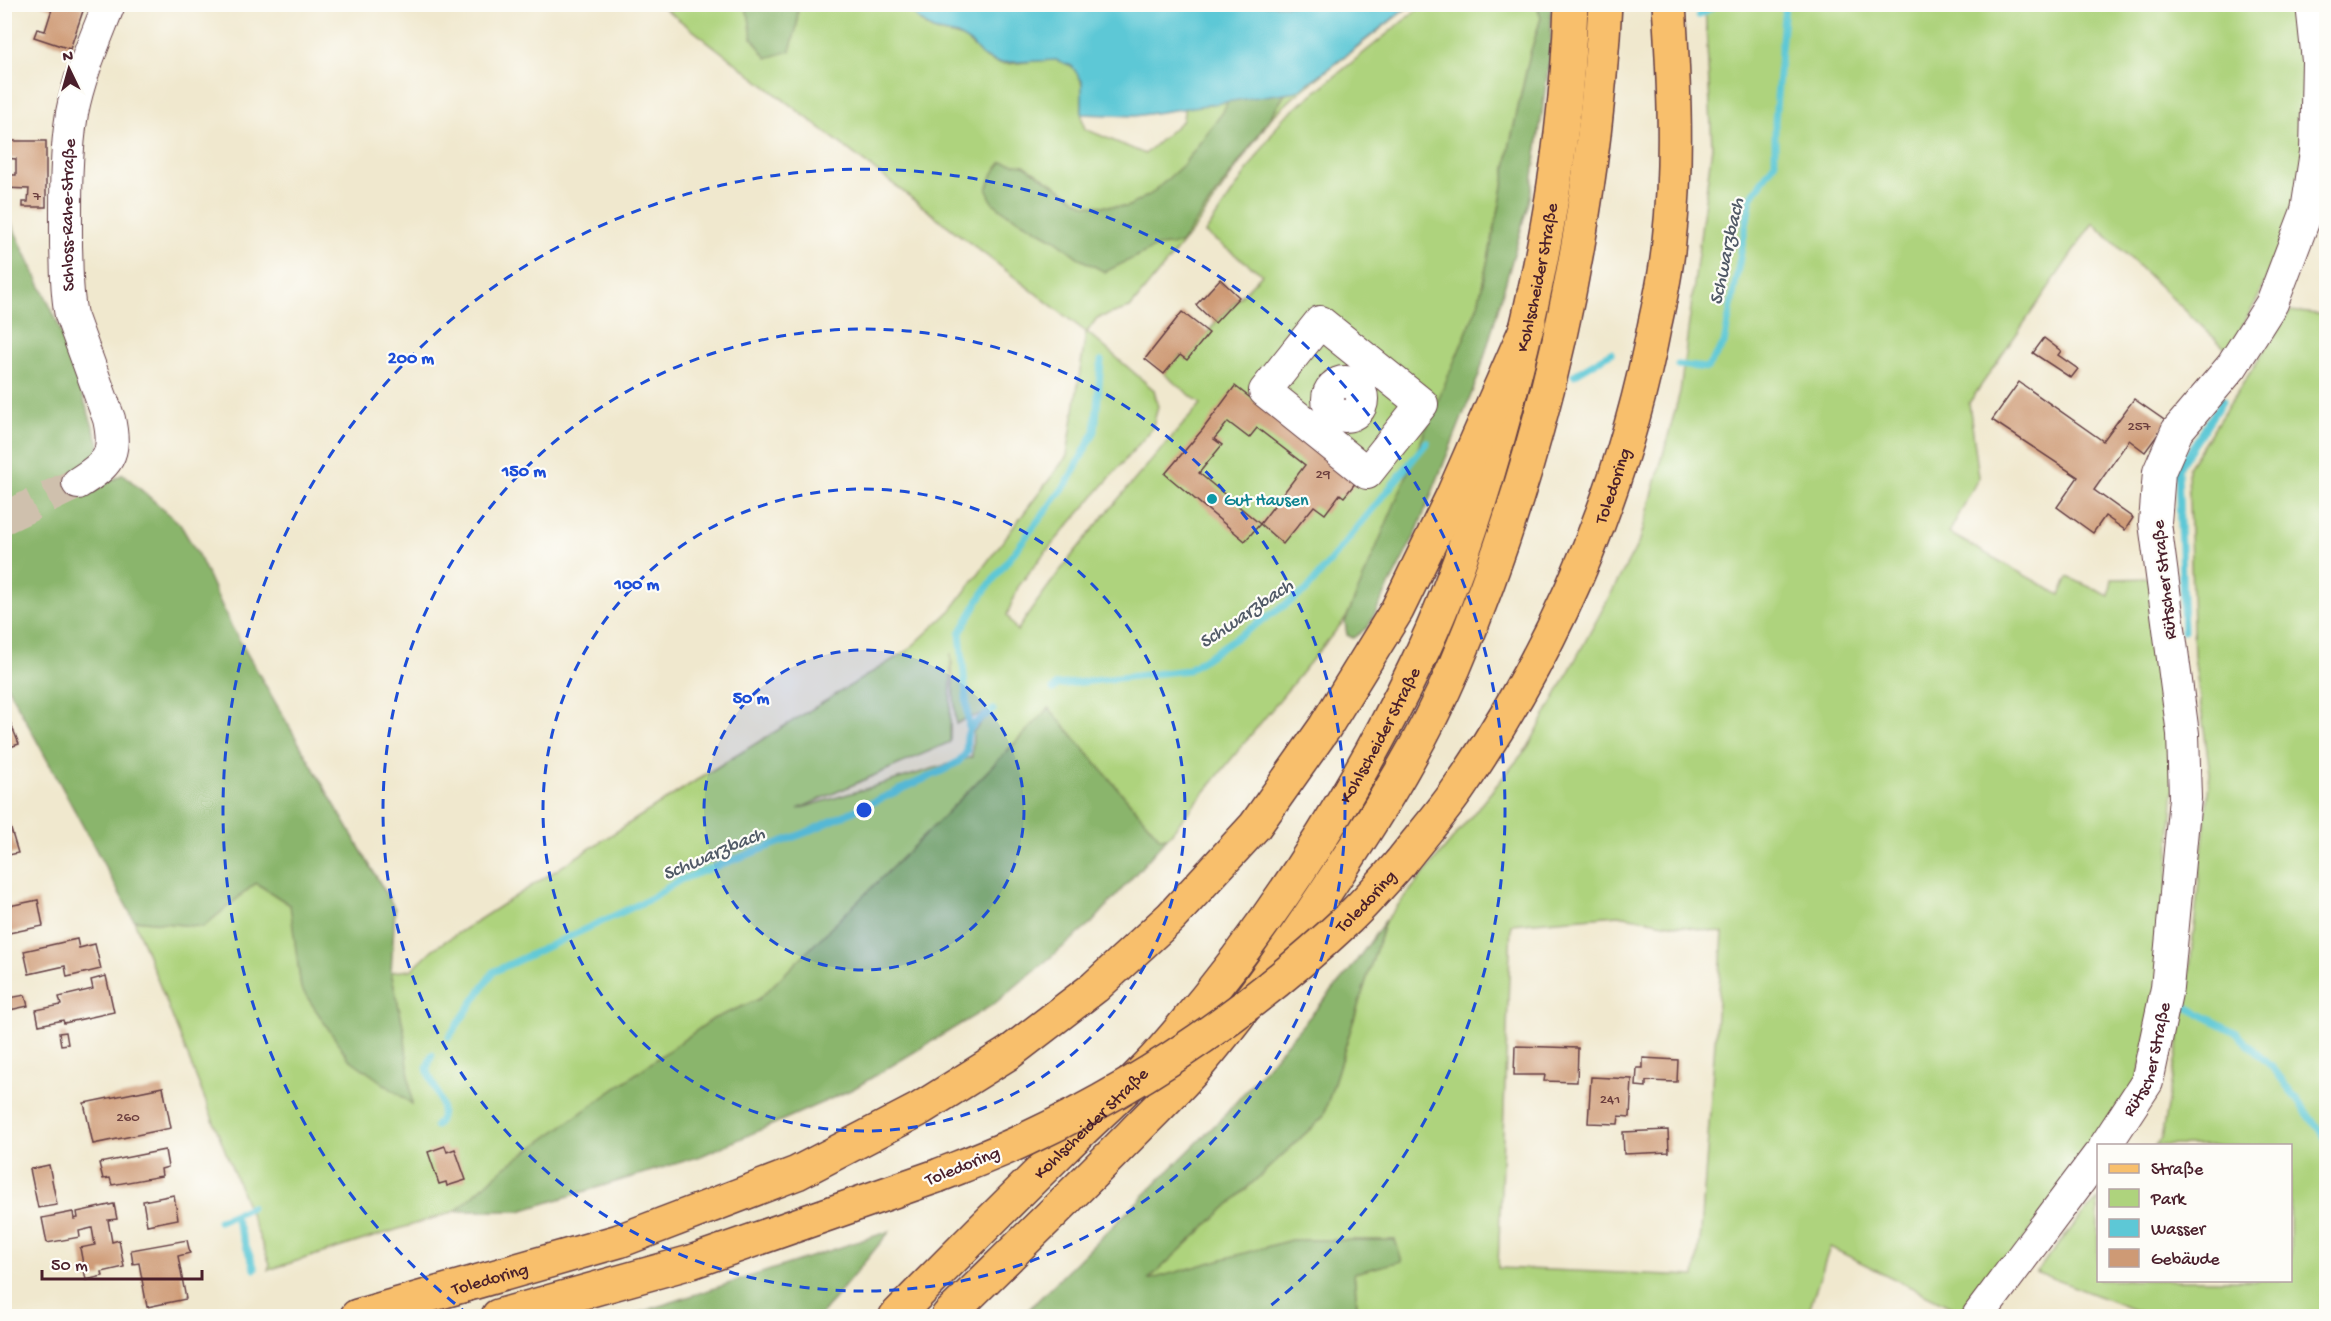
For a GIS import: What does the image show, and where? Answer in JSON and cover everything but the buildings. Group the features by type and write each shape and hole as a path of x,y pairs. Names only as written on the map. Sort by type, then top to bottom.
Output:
{"main road":[{"name":"Kohlscheider Straße","path":"896,1317 1159,1054 1226,973 1288,887 1344,799 1419,660 1473,522 1499,439 1528,322 1550,207 1563,115 1571,4"},
{"name":"Kohlscheider Straße","path":"948,1317 1099,1168 1197,1066 1266,982 1379,811 1423,731 1453,670 1507,530 1553,374 1564,326 1596,115 1605,4"},
{"name":"Toledoring","path":"498,1317 691,1262 937,1176 1026,1139 1109,1096 1186,1049 1244,1008 1349,918 1401,862 1460,787 1508,712 1550,638 1592,544 1625,449 1647,365 1670,241 1675,114 1669,4"},
{"name":"Toledoring","path":"357,1317 619,1241 797,1173 918,1110 1009,1053 1095,987 1171,917 1255,826 1325,727 1397,610 1452,497 1528,322"}],"street":[{"name":"Schloss-Rahe-Straße","path":"78,483 110,458 112,435 109,419 78,341 71,315 68,298 66,223 72,113 84,69 109,4"},
{"name":"Rütscher Straße","path":"2106,1144 2147,1082 2167,988 2185,798 2183,734 2155,523 2159,472 2177,431 2232,366 2272,303 2307,211 2316,152 2318,61 2312,4"},
{"path":"1320,322 1422,404 1396,436 1367,473 1265,391 1320,322"},
{"path":"1294,355 1332,388 1328,401 1336,413 1348,415 1359,408 1396,436"},
{"path":"1978,1317 2097,1157"}],"green space":[{"path":"660,5 907,5 929,28 964,39 984,56 997,63 1058,60 1067,63 1074,68 1081,82 1085,129 1145,154 1183,120 1196,5 1411,5 1296,95 1271,118 1195,228 1130,308 1097,318 1087,332 1154,390 1158,407 1152,429 1018,587 1007,615 1017,631 1082,543 1201,404 1164,374 1180,355 1187,360 1215,323 1262,274 1205,233 1282,119 1423,5 1537,5 1541,18 1530,54 1510,144 1500,204 1478,305 1364,579 1346,618 1168,837 1160,838 1049,708 759,1000 713,1019 505,1167 456,1211 268,1270 270,1264 134,920 203,927 256,883 291,905 301,988 411,1103 404,1030 391,972 411,970 433,949 706,774 907,651 951,610 1067,456 1086,332","holes":["951,653 956,724 992,711 973,732 972,757 798,809 950,742"]},
{"path":"744,5 798,5 797,26 790,51 767,58 752,38 749,17"},
{"path":"1537,5 1551,5 1551,48 1530,198 1479,375 1416,533 1368,627 1353,638 1347,635 1345,622 1478,305 1500,204 1510,144 1530,54 1541,18"},
{"path":"1705,5 2302,5 2308,103 2298,202 2258,298 2228,351 2093,223 1969,403 1979,477 1949,533 2060,595 2068,577 2109,596 2112,579 2154,578 2174,786 2161,973 2138,1079 1969,1316 1830,1247 1807,1316 1358,1316 1354,1273 1401,1261 1395,1240 1147,1281 1323,1117 1385,921 1528,747 1640,540 1680,392 1712,146","holes":["1618,915 1723,933 1701,1232 1695,1276 1498,1268 1511,924"]},
{"path":"1299,71 1257,137 1180,244 1158,246 1105,272 1080,259 1057,241 1005,212 992,202 987,189 993,173 1002,162 1024,165 1085,205 1127,207 1151,194 1183,165 1223,112 1237,78"},
{"path":"4,208 57,321 99,444 92,491 123,474 180,524 201,560 231,626 395,909 391,972 404,1030 412,1104 348,1058 301,988 290,905 256,883 203,927 134,920 5,682"},
{"path":"2290,311 2326,315 2326,1316 2150,1316 2036,1272 2084,1213 2097,1201 2097,1282 2292,1282 2292,1144 2156,1144 2161,1139 2187,997 2210,773 2194,656 2188,468"},
{"path":"1049,708 1160,838 1168,837 1092,923 994,1004 853,1089 701,1156 520,1211 456,1211 505,1167 713,1019 759,999 936,824"},
{"path":"1385,921 1323,1117 1148,1280 1291,1240 1395,1240 1402,1261 1354,1273 1358,1316 1022,1316 1223,1117 1350,970"},
{"path":"890,1231 820,1316 629,1316"}],"water":[{"path":"907,5 1410,5 1297,91 1135,116 1082,114 1082,81 1072,66 1056,60 998,63 982,56 972,44 957,35 933,30 917,18"}],"waterway":[{"path":"1699,15 1717,4"},
{"name":"Schwarzbach","path":"1678,365 1707,368 1724,344 1751,198 1775,162 1775,121 1785,4"},
{"name":"Schwarzbach","path":"1574,375 1611,353"},
{"path":"969,728 960,633 983,593 1067,483 1095,431 1101,361"},
{"path":"2184,631 2178,469 2223,400"},
{"name":"Schwarzbach","path":"1053,689 1057,685 1188,670 1306,591 1427,442"},
{"name":"Schwarzbach","path":"449,1037 493,972 646,901 680,880 805,833 944,770 958,762 967,752 967,736 972,726 993,710"},
{"path":"2179,997 2179,1003 2235,1032 2274,1069 2326,1139"},
{"name":"Schwarzbach","path":"432,1055 427,1068 439,1097 442,1112 436,1126"},
{"name":"Schwarzbach","path":"219,1221 251,1207"},
{"path":"234,1215 255,1269"}],"tunnel":[{"path":"4,518 78,483"}],"place":[{"name":"Gut Hausen","path":"1212,499"}]}
